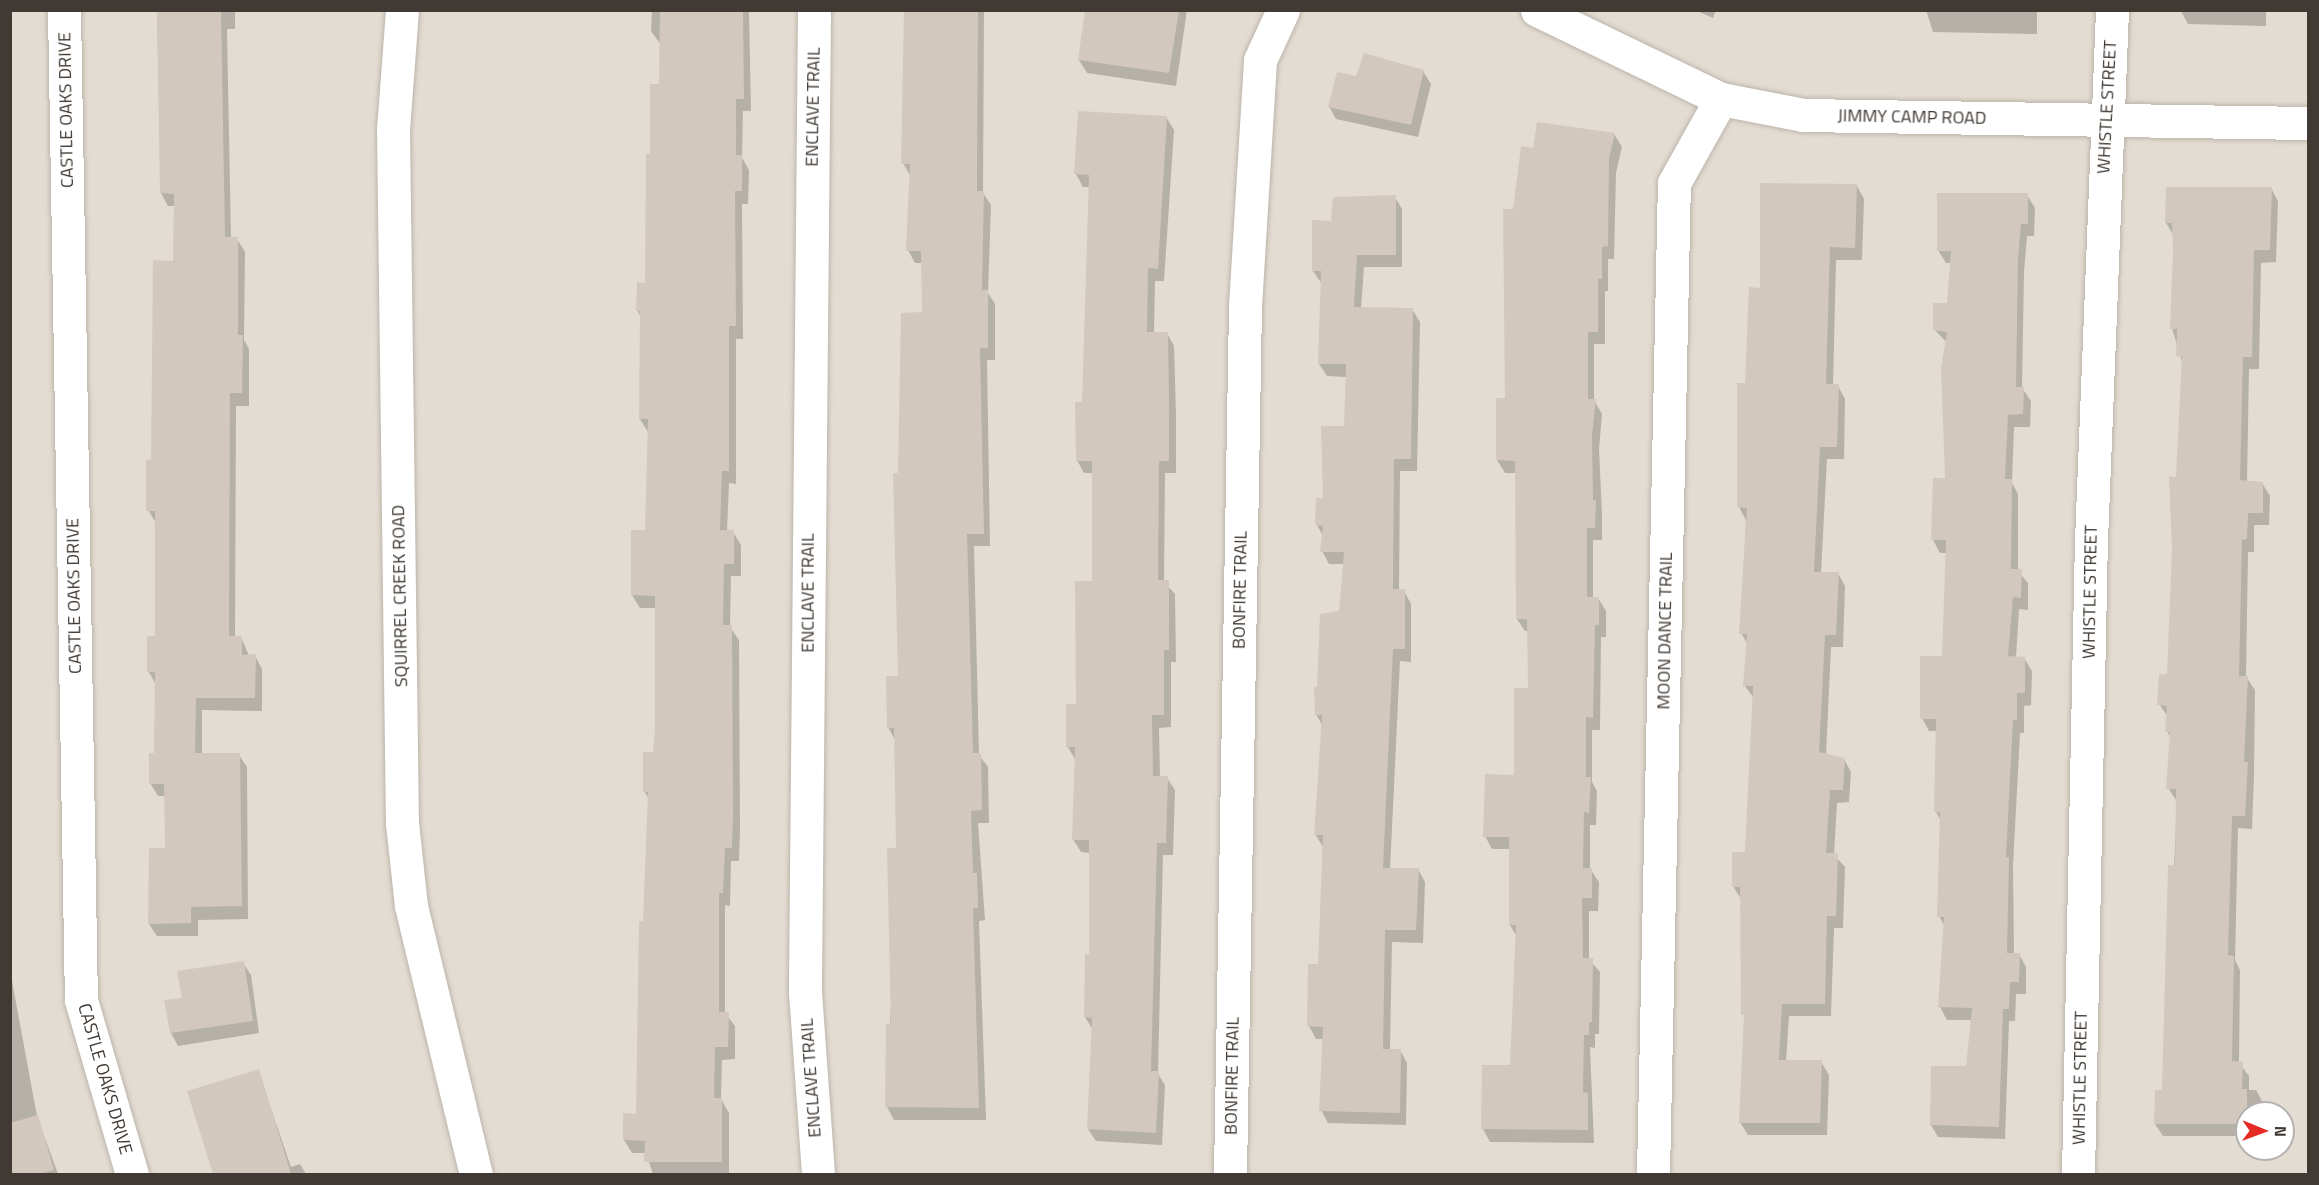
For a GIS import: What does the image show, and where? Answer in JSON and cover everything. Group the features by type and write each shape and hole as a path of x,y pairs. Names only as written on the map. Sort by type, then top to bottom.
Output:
{"street":[{"name":"CASTLE OAKS DRIVE","path":"64,10 81,1000 132,1174"},
{"name":"SQUIRREL CREEK ROAD","path":"402,10 393,129 402,823 411,906 476,1174"},
{"name":"ENCLAVE TRAIL","path":"813,10 805,992 818,1174"},
{"name":"BONFIRE TRAIL","path":"1230,1174 1245,306 1260,60 1283,10"},
{"name":"JIMMY CAMP ROAD","path":"1537,10 1721,99 1803,115 2308,123"},
{"name":"WHISTLE STREET","path":"2078,1174 2092,505 2102,196 2109,120 2112,10"},
{"name":"MOON DANCE TRAIL","path":"1653,1174 1674,183 1721,99"}],"shaded area":[{"path":"10,11 2308,11 2308,1174 11,1174"}],"building":[{"path":"157,10 221,10 225,237 238,237 238,335 243,335 242,393 230,393 229,636 242,636 242,655 256,654 255,698 196,698 195,753 240,753 242,906 191,907 191,923 148,924 149,848 165,848 164,784 149,784 149,753 154,753 155,672 147,672 147,636 155,636 155,511 146,511 146,460 151,460 153,260 173,261 174,194 160,193"},
{"path":"660,10 743,10 744,99 736,99 736,155 742,155 742,191 735,191 736,326 729,326 729,471 722,471 720,530 734,530 734,564 724,564 723,625 732,625 733,815 732,848 725,848 723,893 719,893 719,1012 729,1012 728,1047 715,1047 714,1098 722,1098 722,1162 644,1162 645,1141 623,1140 623,1113 636,1114 639,921 643,921 648,792 643,792 643,752 653,752 655,729 655,596 631,595 631,530 645,530 648,419 639,419 640,311 636,311 637,282 645,283 646,154 650,154 650,84 659,84"},
{"path":"904,10 978,10 977,191 984,191 982,290 988,290 988,348 980,348 984,534 967,534 973,753 981,753 982,810 971,811 973,873 977,873 978,908 973,908 979,1108 885,1107 886,1024 891,1024 887,848 896,848 894,728 887,728 886,676 898,676 893,473 898,473 901,313 922,312 921,251 906,251 910,164 901,164"},
{"path":"1085,10 1179,10 1169,73 1078,60"},
{"path":"1364,53 1424,70 1411,125 1328,107 1337,72 1356,76"},
{"path":"1078,111 1167,116 1158,269 1148,268 1147,332 1168,332 1169,401 1169,461 1159,461 1158,580 1169,580 1169,650 1164,650 1164,715 1152,715 1153,776 1168,776 1166,843 1157,843 1151,1071 1159,1071 1156,1133 1087,1129 1092,1018 1084,1017 1085,954 1089,954 1089,840 1072,840 1075,747 1066,747 1066,704 1076,704 1075,581 1092,581 1092,461 1076,461 1075,402 1082,402 1089,175 1074,174"},
{"path":"1537,122 1615,133 1609,159 1608,246 1602,247 1602,279 1598,279 1598,332 1588,332 1588,399 1596,399 1592,435 1593,500 1596,500 1595,528 1587,528 1587,597 1599,597 1599,625 1595,625 1593,718 1586,717 1586,777 1591,777 1589,813 1584,812 1583,868 1592,868 1592,898 1582,898 1583,958 1593,958 1592,1022 1589,1022 1589,1035 1584,1035 1583,1092 1588,1093 1588,1130 1481,1129 1482,1065 1510,1065 1516,925 1509,925 1509,837 1483,837 1485,774 1514,775 1514,688 1528,688 1527,619 1516,619 1515,461 1496,460 1496,398 1505,398 1503,209 1513,209 1521,146 1533,148"},
{"path":"1760,183 1857,184 1855,248 1830,247 1826,384 1839,384 1837,447 1820,447 1814,572 1839,572 1836,635 1825,635 1819,752 1845,758 1843,790 1830,790 1826,853 1838,853 1836,916 1827,916 1825,1004 1782,1004 1779,1060 1822,1060 1820,1123 1739,1123 1744,1015 1741,1015 1740,887 1732,887 1732,852 1745,852 1753,686 1743,686 1747,634 1739,634 1747,508 1737,507 1737,383 1745,383 1749,287 1760,288"},
{"path":"2166,187 2272,187 2270,250 2254,250 2252,357 2243,357 2240,480 2263,482 2263,513 2248,513 2247,539 2242,540 2239,676 2248,676 2244,762 2248,762 2245,816 2232,816 2228,955 2234,956 2232,1061 2243,1062 2242,1089 2247,1089 2247,1101 2235,1101 2235,1124 2154,1124 2155,1090 2162,1090 2168,865 2175,865 2176,789 2166,789 2170,732 2165,732 2167,706 2157,705 2159,674 2167,674 2172,550 2169,476 2176,477 2182,356 2176,356 2177,329 2170,329 2172,223 2165,223"},
{"path":"1937,193 2028,193 2028,224 2021,224 2018,258 2016,387 2024,387 2023,414 2008,415 2005,479 2012,479 2011,569 2022,569 2021,598 2013,597 2008,656 2025,657 2025,693 2017,693 2017,720 2013,720 2006,857 2009,857 2007,953 2020,953 2019,982 2010,982 2009,1009 2003,1009 1999,1127 1930,1125 1931,1066 1966,1066 1972,1008 1938,1007 1944,917 1937,917 1940,812 1934,812 1936,719 1920,719 1920,656 1942,656 1946,540 1931,540 1933,478 1945,478 1941,368 1947,332 1933,330 1933,303 1947,303 1951,251 1937,251"},
{"path":"1396,195 1396,255 1357,255 1354,307 1413,308 1411,459 1394,459 1393,589 1405,589 1405,649 1393,649 1383,868 1419,868 1416,930 1385,930 1383,1049 1401,1049 1400,1113 1319,1111 1323,1027 1307,1026 1308,964 1318,964 1323,835 1314,835 1322,715 1315,715 1314,687 1317,687 1320,614 1339,611 1344,552 1320,552 1323,526 1315,525 1316,498 1323,498 1321,426 1344,426 1346,364 1318,364 1321,271 1312,271 1312,220 1331,221 1333,197"},
{"path":"244,961 253,1021 170,1033 164,1000 182,998 177,971"},
{"path":"259,1069 291,1174 213,1174 187,1091"},
{"path":"38,1115 54,1170 39,1174 10,1174 10,1123"}]}
